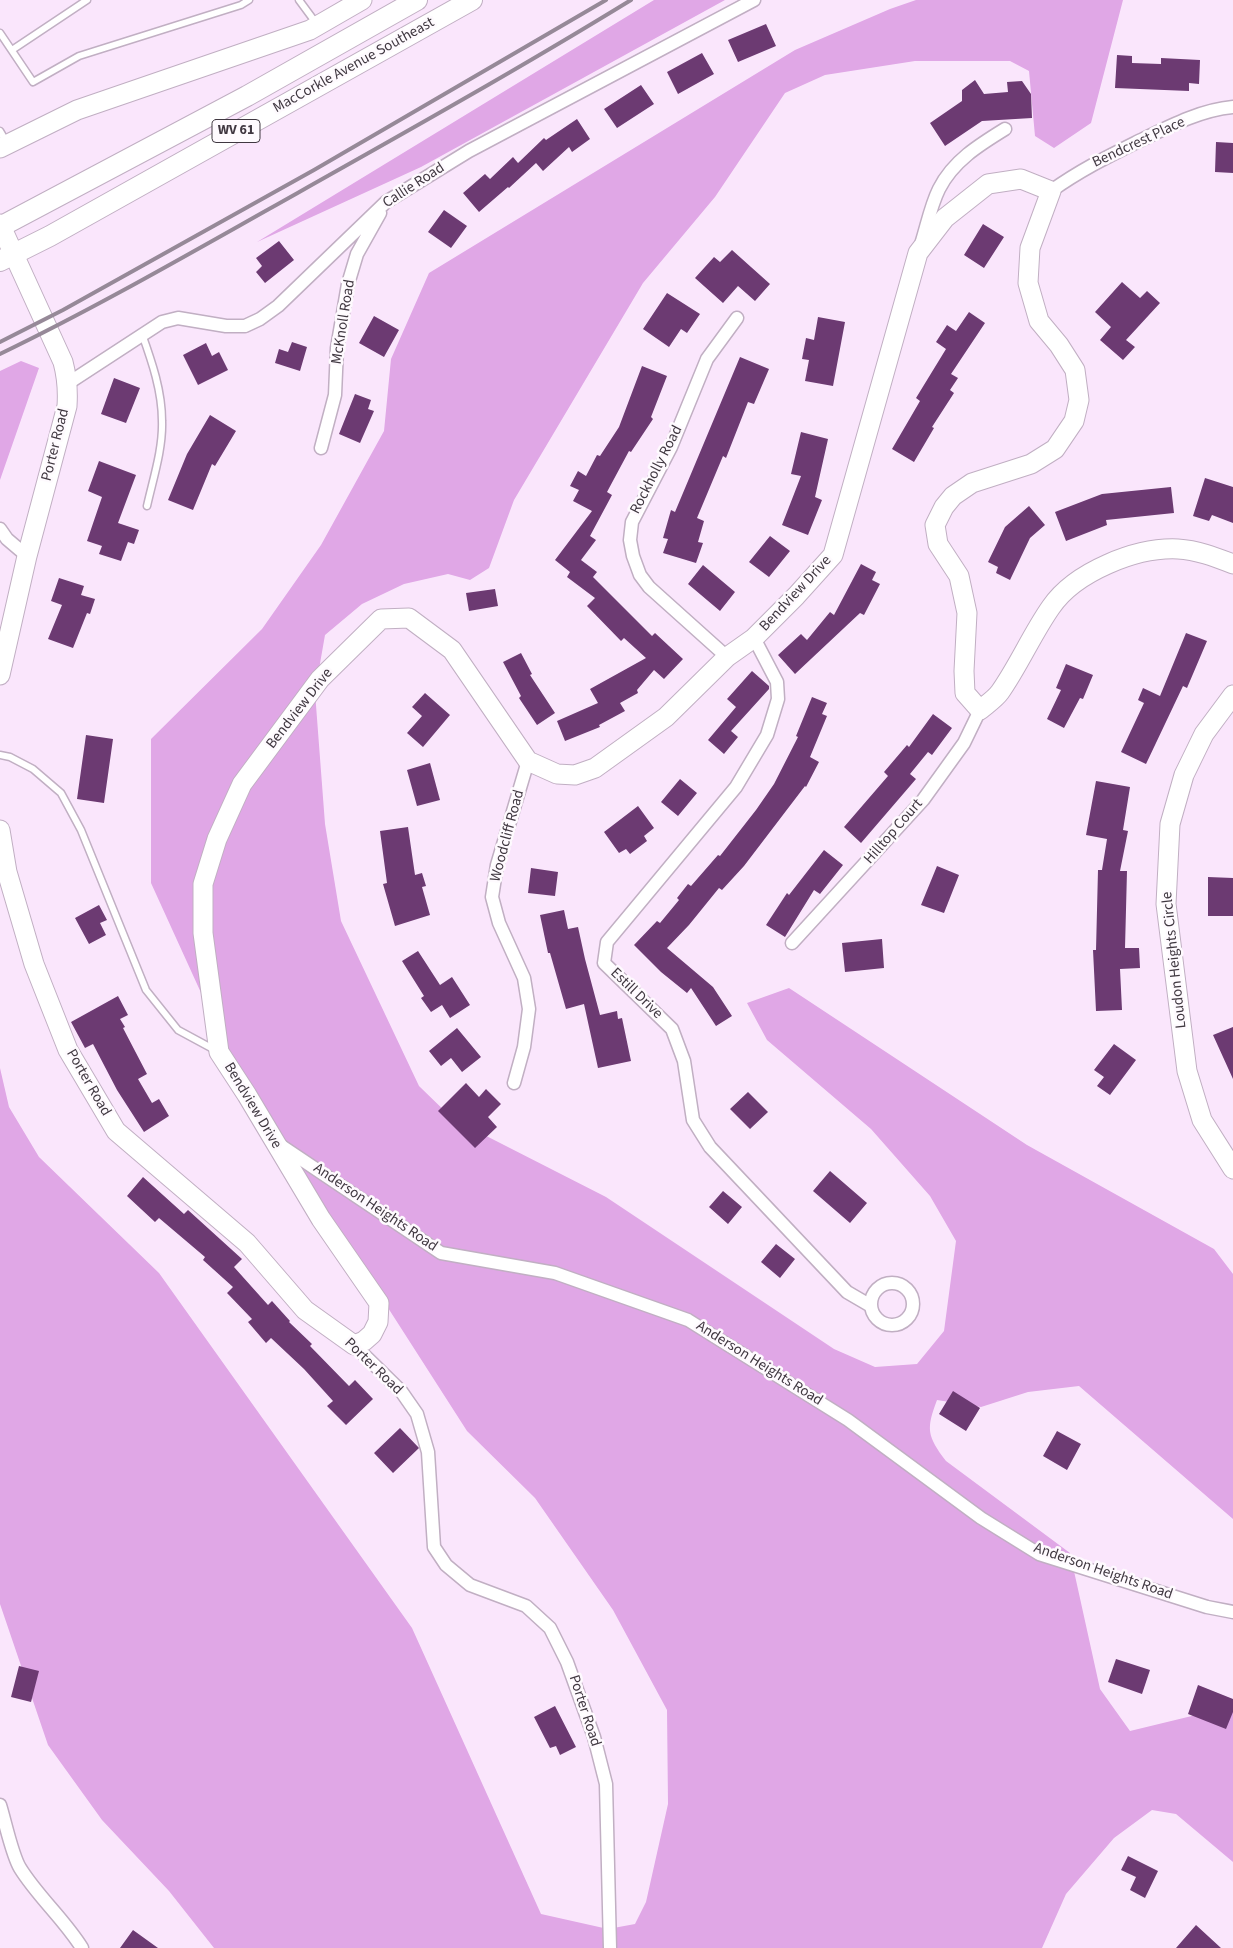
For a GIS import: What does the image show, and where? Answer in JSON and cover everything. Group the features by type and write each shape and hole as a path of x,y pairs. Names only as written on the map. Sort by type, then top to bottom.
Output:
{"main road":[{"name":"MacCorkle Avenue Southeast","path":"0,226 247,96 417,0"},
{"name":"MacCorkle Avenue Southeast","path":"7,257 59,231 472,0"}],"street":[{"path":"2,141 77,110 310,30 362,0"},
{"name":"Callie Road","path":"68,384 162,322 178,318 226,326 245,326 260,318 278,306 386,202 469,151 754,0"},
{"name":"Bendcrest Place","path":"1051,191 1079,171 1171,125 1220,108 1233,107"},
{"path":"918,253 938,190 949,173 971,150 1005,129"},
{"name":"Bendview Drive","path":"354,1344 364,1341 372,1334 378,1322 379,1303 321,1219 219,1052 203,933 204,884 218,839 242,784 320,679 381,619 409,618 452,650 528,761 557,774 574,775 595,768 666,717 727,657 754,638 833,555 918,253 945,218 988,184 1021,179 1051,191"},
{"path":"1051,191 1030,248 1028,283 1039,321 1075,370 1079,400 1074,420 1055,449 1031,464 972,483 953,496 944,506 935,525 938,544 958,576 967,613 964,671 966,693 980,710 999,693 1052,605 1076,582 1109,564 1147,552 1178,549 1206,554 1233,564"},
{"name":"McKnoll Road","path":"321,448 335,396 337,348 348,284 357,254 386,202"},
{"name":"Porter Road","path":"0,226 7,257 63,362 68,384 67,406 27,556 0,675"},
{"name":"Rockholly Road","path":"727,657 649,587 640,575 630,540 632,522 671,447 708,359 737,318"},
{"path":"0,529 7,539 27,556"},
{"name":"Estill Drive","path":"754,638 777,682 778,699 767,735 736,787 607,942 604,963 672,1028 684,1061 693,1120 710,1147 847,1292 871,1306"},
{"name":"Loudon Heights Circle","path":"1233,695 1204,734 1184,775 1170,824 1166,904 1187,1072 1202,1120 1233,1169"},
{"name":"Hilltop Court","path":"792,943 923,800 964,743 980,710"},
{"name":"Woodcliff Road","path":"514,1082 524,1047 529,1009 524,978 499,923 492,897 498,865 528,761"},
{"name":"Porter Road","path":"0,830 7,872 34,964 68,1050 116,1131 247,1243 305,1310 354,1344 401,1391 417,1414 428,1452 434,1547 446,1565 470,1585 526,1606 550,1628 567,1662 594,1737 606,1784 610,1948"},
{"name":"Anderson Heights Road","path":"273,1141 441,1252 555,1272 688,1320 848,1420 980,1518 1039,1554 1207,1607 1233,1612"},
{"path":"0,1805 19,1867 40,1896 74,1935 82,1948"}],"lane":[{"path":"12,50 87,0"},
{"path":"0,33 33,82 79,56 241,5 248,0"},
{"path":"299,0 318,25"},
{"path":"142,334 160,396 162,423 158,460 147,506"},
{"path":"0,755 10,757 33,769 61,793 81,830 146,990 178,1030 219,1052"}],"shaded area":[{"path":"654,0 725,0 421,167 257,242"},
{"path":"916,0 1123,0 1091,123 1054,148 1035,136 1029,71 1010,61 915,61 825,75 785,93 715,197 643,283 514,500 489,568 470,580 448,574 404,584 362,604 325,635 315,692 325,824 341,921 419,1086 453,1119 606,1197 834,1349 875,1367 917,1364 944,1331 956,1241 930,1196 871,1129 767,1040 747,1003 789,988 1027,1145 1214,1249 1233,1274 1233,1519 1079,1386 1028,1392 981,1407 937,1400 931,1418 930,1432 935,1445 946,1461 1070,1553 1100,1689 1130,1731 1233,1706 1233,1862 1176,1814 1152,1810 1114,1838 1066,1894 1042,1948 214,1948 169,1891 102,1820 48,1745 0,1604 0,1068 9,1107 39,1157 159,1273 412,1628 541,1914 608,1929 635,1924 646,1902 668,1804 667,1710 613,1610 535,1498 467,1431 238,1074 151,883 151,739 262,629 321,545 384,431 391,359 429,273 795,50 890,9"},
{"path":"21,361 39,368 0,480 0,371"}],"building":[{"path":"766,24 776,46 738,62 728,40"},
{"path":"702,53 714,74 678,94 667,72"},
{"path":"1117,55 1132,56 1132,63 1161,64 1161,58 1200,60 1199,84 1189,83 1189,91 1115,88"},
{"path":"975,80 984,94 1008,92 1007,82 1022,81 1031,94 1032,118 982,121 945,146 930,123 962,101 962,90"},
{"path":"641,85 654,104 617,128 604,109"},
{"path":"577,119 590,139 572,152 569,147 543,171 536,163 479,212 463,193 485,174 490,179 513,157 518,163 544,138 546,140"},
{"path":"1216,142 1233,143 1233,173 1215,172"},
{"path":"444,210 467,226 451,248 428,232"},
{"path":"983,224 1004,237 984,268 964,255"},
{"path":"279,241 294,260 265,283 256,272 262,266 256,258"},
{"path":"732,250 770,284 755,301 738,286 723,303 695,278 714,257 720,262"},
{"path":"1122,282 1140,298 1147,291 1160,303 1126,340 1135,347 1123,360 1100,340 1111,327 1095,312"},
{"path":"667,293 700,314 687,333 681,329 669,347 643,329"},
{"path":"969,312 985,323 951,374 958,378 950,390 954,393 932,427 934,428 914,462 892,449 920,401 916,398 946,349 936,342 947,325 956,331"},
{"path":"374,316 399,330 384,357 359,343"},
{"path":"818,317 845,322 833,386 805,381 809,360 802,359 806,338 814,340"},
{"path":"292,342 307,347 300,371 275,363 279,349 288,352"},
{"path":"206,343 212,356 219,352 228,370 198,385 183,355"},
{"path":"740,357 769,369 754,404 748,402 726,458 723,456 697,518 704,521 698,542 703,543 696,563 663,553 668,539 663,538 671,510 675,512"},
{"path":"642,366 667,376 651,417 653,419 631,452 629,451 607,492 612,495 590,536 596,540 581,560 597,572 593,577 652,636 655,633 683,659 664,679 654,670 637,690 638,693 620,703 625,711 599,725 600,727 565,741 557,721 598,703 590,689 646,658 624,638 621,641 587,606 595,598 567,577 570,572 555,560 592,511 573,501 579,490 570,486 578,471 586,476 597,455 600,456 619,427"},
{"path":"114,378 140,388 126,423 101,414"},
{"path":"355,394 371,400 368,409 374,411 360,443 339,434"},
{"path":"210,415 236,431 215,466 212,464 193,510 168,500 187,454"},
{"path":"801,432 828,439 815,497 822,500 808,535 782,525 801,476 791,474"},
{"path":"99,461 136,475 118,523 139,530 134,544 128,542 121,561 99,554 102,546 87,541 102,497 88,491"},
{"path":"1205,478 1233,487 1233,523 1212,515 1209,521 1193,516"},
{"path":"1171,487 1174,513 1106,520 1107,525 1066,541 1055,512 1102,494"},
{"path":"1029,506 1045,525 1030,538 1010,580 996,573 998,567 988,562 1005,527"},
{"path":"770,536 790,551 769,577 749,562"},
{"path":"861,564 876,572 872,580 880,584 864,615 860,613 795,674 778,655 801,634 807,640 830,612 834,615"},
{"path":"703,565 735,592 720,611 688,584"},
{"path":"59,578 84,586 81,595 95,599 90,614 87,613 73,648 48,639 62,605 51,601"},
{"path":"495,589 498,606 469,611 466,593"},
{"path":"1186,633 1207,641 1187,688 1183,686 1146,764 1121,752 1144,703 1138,700 1143,688 1160,696"},
{"path":"521,653 532,674 530,675 555,713 537,725 519,698 521,696 503,662"},
{"path":"1066,664 1093,675 1083,699 1080,698 1064,728 1047,719 1061,690 1056,688"},
{"path":"752,671 769,686 769,689 731,731 738,737 724,754 708,740 736,707 727,699"},
{"path":"425,693 450,715 423,747 407,733 422,716 412,707"},
{"path":"812,697 827,703 822,714 827,716 810,757 819,762 806,787 744,866 722,890 719,888 689,925 667,948 713,987 732,1016 716,1026 691,988 687,993 661,972 634,945 657,921 660,923 679,900 677,898 688,884 691,886 718,855 720,856 756,810 774,784 798,737 796,736"},
{"path":"933,714 952,728 932,755 928,752 910,774 916,779 861,843 844,827 888,776 884,772 907,745 909,747"},
{"path":"86,735 113,739 104,803 77,799"},
{"path":"430,763 440,800 417,806 407,770"},
{"path":"680,779 697,793 678,816 661,802"},
{"path":"1096,781 1130,787 1123,830 1128,831 1120,871 1127,871 1125,948 1139,948 1140,968 1120,969 1122,1010 1096,1011 1093,950 1096,950 1098,870 1102,870 1107,839 1086,835"},
{"path":"638,806 654,828 644,836 647,841 630,854 626,849 619,853 604,832"},
{"path":"408,827 415,875 422,873 426,886 422,887 430,915 395,926 383,884 387,883 380,831"},
{"path":"824,850 843,865 820,894 814,890 785,937 766,925 787,893 789,895"},
{"path":"937,866 959,875 944,913 921,905"},
{"path":"531,868 558,872 555,896 528,893"},
{"path":"1208,877 1233,878 1233,916 1208,916"},
{"path":"99,905 107,920 100,923 106,935 89,944 75,918"},
{"path":"564,910 568,929 578,927 600,1015 617,1011 618,1019 622,1018 631,1061 598,1068 584,1004 566,1009 550,953 548,953 540,915"},
{"path":"882,939 884,968 845,972 842,943"},
{"path":"418,951 440,985 452,977 470,1005 450,1018 442,1005 431,1012 421,998 424,996 402,961"},
{"path":"118,996 128,1015 120,1019 125,1027 123,1028 147,1074 138,1079 152,1103 159,1099 169,1116 144,1132 117,1090 93,1044 85,1048 71,1022"},
{"path":"1233,1027 1233,1079 1213,1035"},
{"path":"457,1028 481,1057 462,1072 451,1058 441,1066 429,1051"},
{"path":"1114,1044 1136,1060 1110,1095 1097,1086 1104,1077 1094,1070"},
{"path":"466,1083 479,1097 486,1089 501,1104 488,1117 497,1127 475,1148 438,1111"},
{"path":"748,1092 768,1112 750,1129 730,1109"},
{"path":"830,1171 867,1203 850,1223 813,1191"},
{"path":"143,1177 184,1214 188,1210 242,1259 234,1267 268,1305 272,1301 289,1322 312,1344 310,1346 349,1386 355,1380 373,1399 346,1425 327,1406 333,1401 304,1369 271,1338 266,1343 248,1322 252,1319 227,1293 233,1287 203,1260 205,1257 159,1218 155,1222 127,1196"},
{"path":"723,1191 742,1207 728,1224 709,1207"},
{"path":"776,1244 795,1259 780,1278 761,1262"},
{"path":"953,1391 980,1408 966,1431 939,1414"},
{"path":"400,1428 419,1448 393,1473 374,1453"},
{"path":"1057,1431 1081,1444 1067,1470 1043,1456"},
{"path":"1116,1659 1150,1670 1142,1694 1108,1682"},
{"path":"19,1666 39,1671 31,1702 11,1697"},
{"path":"1198,1685 1233,1699 1233,1712 1226,1729 1188,1714"},
{"path":"555,1706 576,1747 560,1755 556,1746 550,1748 534,1717"},
{"path":"1128,1856 1158,1871 1145,1898 1130,1890 1136,1877 1121,1870"},
{"path":"1196,1925 1221,1948 1176,1948"},
{"path":"133,1930 158,1948 120,1948"}],"railway":[{"path":"0,342 63,310 314,170 606,0"},
{"path":"0,354 102,302 202,247 451,106 631,0"}]}
